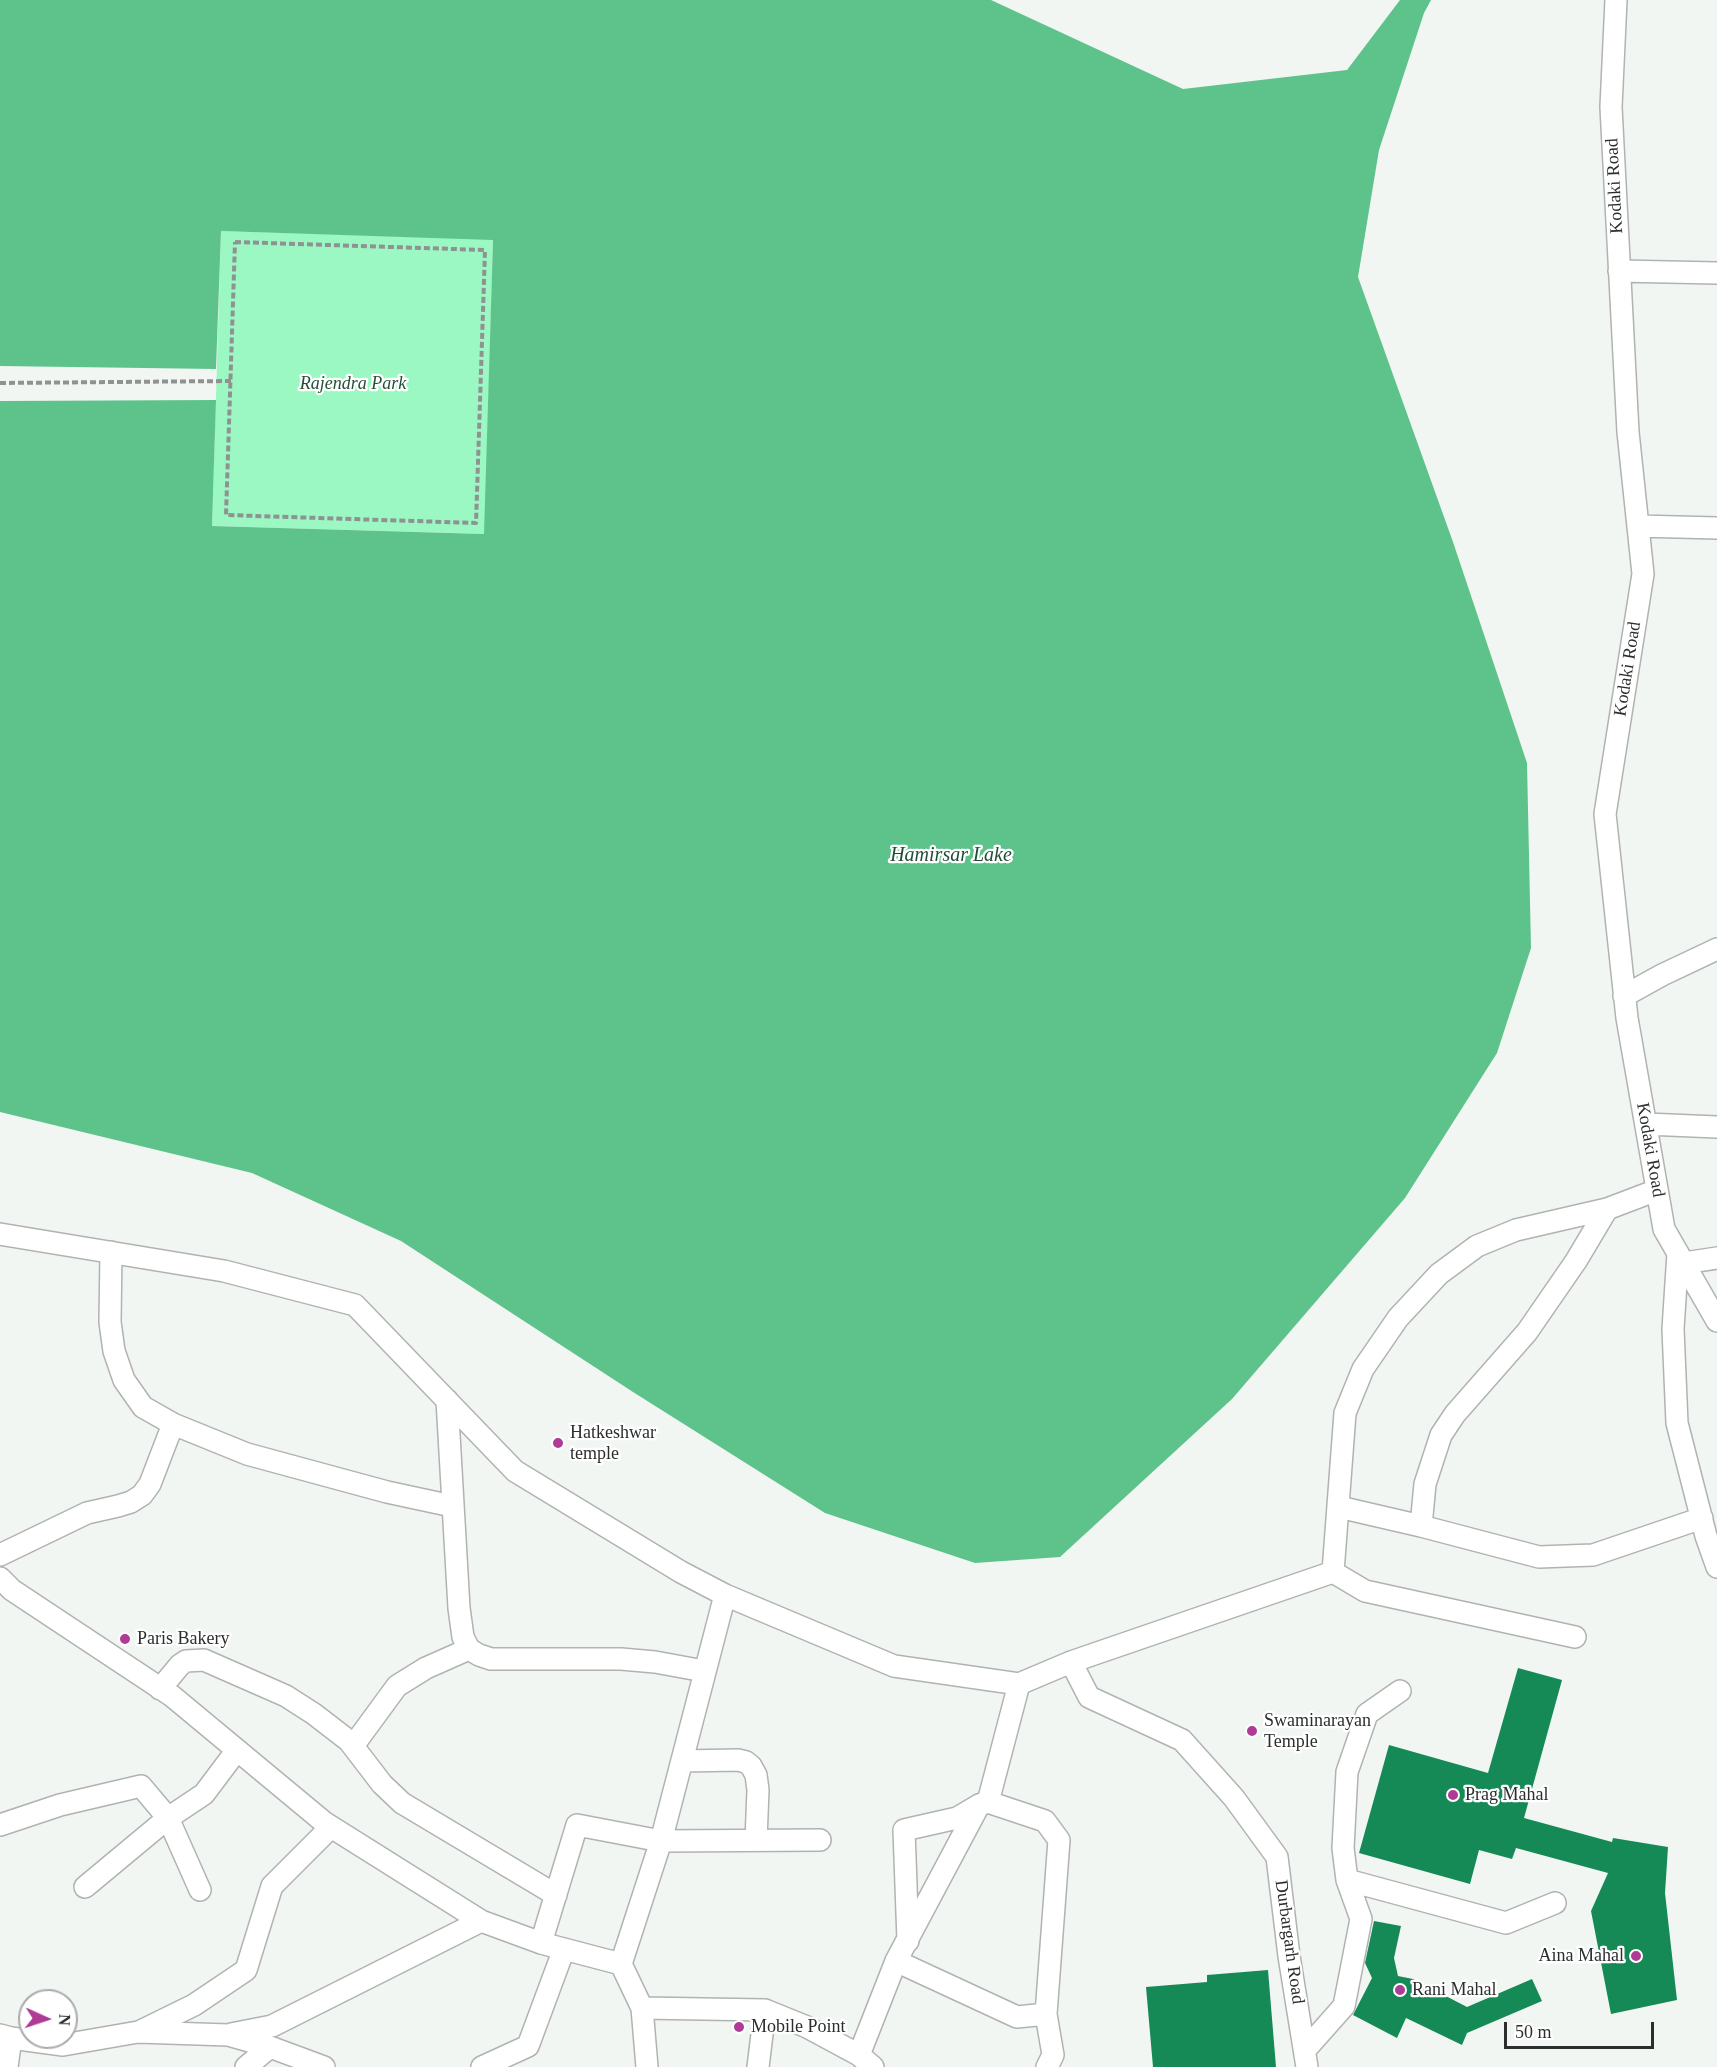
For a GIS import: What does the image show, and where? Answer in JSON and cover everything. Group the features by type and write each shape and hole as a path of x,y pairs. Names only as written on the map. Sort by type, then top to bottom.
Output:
{"street":[{"path":"1610,0 1611,107"},
{"name":"Kodaki Road","path":"1616,0 1611,107 1628,432 1643,574 1605,814 1624,996 1664,1229 1717,1321"},
{"path":"1619,271 1717,273"},
{"path":"1638,526 1717,528"},
{"path":"1624,996 1717,949"},
{"path":"1646,1124 1717,1127"},
{"path":"1333,1572 1345,1413 1363,1369 1398,1318 1439,1274 1477,1246 1516,1230 1607,1209 1657,1190"},
{"path":"1421,1526 1425,1484 1441,1435 1455,1414 1527,1332 1576,1261 1607,1209"},
{"path":"0,1233 224,1271 355,1305 515,1471 681,1572 725,1595 894,1666 1019,1684 1071,1662 1333,1572 1365,1591 1575,1637"},
{"path":"111,1252 110,1322 114,1352 124,1380 143,1407 173,1424 247,1454 377,1489 452,1506"},
{"path":"1717,1258 1681,1258 1673,1329 1677,1423 1702,1518 1712,1539 1717,1567"},
{"path":"447,1400 459,1608 463,1637 469,1649 490,1659 621,1659 655,1662 704,1671"},
{"path":"0,1555 87,1513 131,1502 142,1494 150,1484 173,1424"},
{"path":"1339,1507 1539,1557 1593,1555 1702,1518"},
{"path":"0,1578 12,1590 160,1689 331,1827 481,1921 541,1943 621,1964"},
{"path":"647,2067 642,2008 621,1964 661,1841 725,1595"},
{"path":"353,1746 397,1686 426,1668 469,1649"},
{"path":"160,1689 186,1661 204,1660 286,1696 314,1714 353,1746 382,1784 402,1803 556,1895"},
{"name":"Durbargarh Road","path":"1071,1662 1089,1697 1182,1740 1234,1798 1277,1857 1289,1956 1306,2059"},
{"path":"642,2008 765,2010 807,2027 866,2061 896,1962 984,1804 1019,1684"},
{"path":"1306,2059 1344,2006 1361,1919 1347,1881 1343,1848 1347,1772 1367,1714 1400,1691"},
{"path":"85,1887 168,1818 204,1794 237,1750"},
{"path":"682,1761 738,1760 751,1766 756,1774 758,1790 756,1840"},
{"path":"0,1825 60,1805 141,1786 168,1818 200,1890"},
{"path":"908,1941 904,1830 957,1818 984,1804 1045,1821 1059,1840 1046,2014 1053,2055 1047,2067"},
{"path":"541,1943 577,1825 661,1841 820,1840"},
{"path":"138,2032 194,2005 246,1970 272,1886 331,1827"},
{"path":"1347,1881 1506,1923 1556,1903"},
{"path":"7,2067 5,2037 63,2045 138,2032 228,2035 272,2026 481,1921"},
{"path":"482,2067 528,2046 564,1949"},
{"path":"896,1962 1017,2017 1046,2014"},
{"path":"758,2067 765,2010"},
{"path":"228,2035 270,2047 324,2067"},
{"path":"246,2067 270,2047"}],"path":[{"path":"236,242 485,250 476,523 226,514 231,381 236,242"},
{"path":"0,383 231,381"}],"green space":[{"name":"Rajendra Park","path":"221,231 493,239 485,534 212,526"}],"water":[{"name":"Hamirsar Lake","path":"0,0 991,0 1183,89 1347,70 1400,0 1431,0 1424,13 1379,150 1358,277 1453,542 1527,763 1531,948 1497,1053 1405,1198 1232,1399 1060,1557 975,1563 825,1513 633,1392 401,1241 252,1173 0,1112 0,401 216,400 212,526 484,534 493,240 221,231 216,369 0,366"}],"building":[{"name":"Prag Mahal","path":"1518,1668 1562,1680 1524,1818 1612,1842 1613,1838 1668,1847 1665,1893 1677,2000 1611,2014 1591,1911 1608,1873 1516,1848 1512,1859 1479,1850 1470,1884 1359,1853 1389,1745 1488,1773"},
{"name":"Rani Mahal","path":"1374,1921 1401,1926 1394,1958 1398,1976 1413,1979 1467,2007 1532,1979 1542,2001 1467,2033 1462,2045 1406,2018 1397,2038 1353,2015 1372,1978 1365,1963"},
{"path":"1268,1970 1276,2067 1153,2067 1146,1987 1207,1982 1207,1975"}],"place":[{"name":"Hatkeshwar temple","path":"558,1443"},
{"name":"Paris Bakery","path":"125,1639"},
{"name":"Swaminarayan Temple","path":"1252,1731"},
{"name":"Prag Mahal","path":"1453,1795"},
{"name":"Aina Mahal","path":"1636,1956"},
{"name":"Rani Mahal","path":"1400,1990"},
{"name":"Mobile Point","path":"739,2027"}]}
